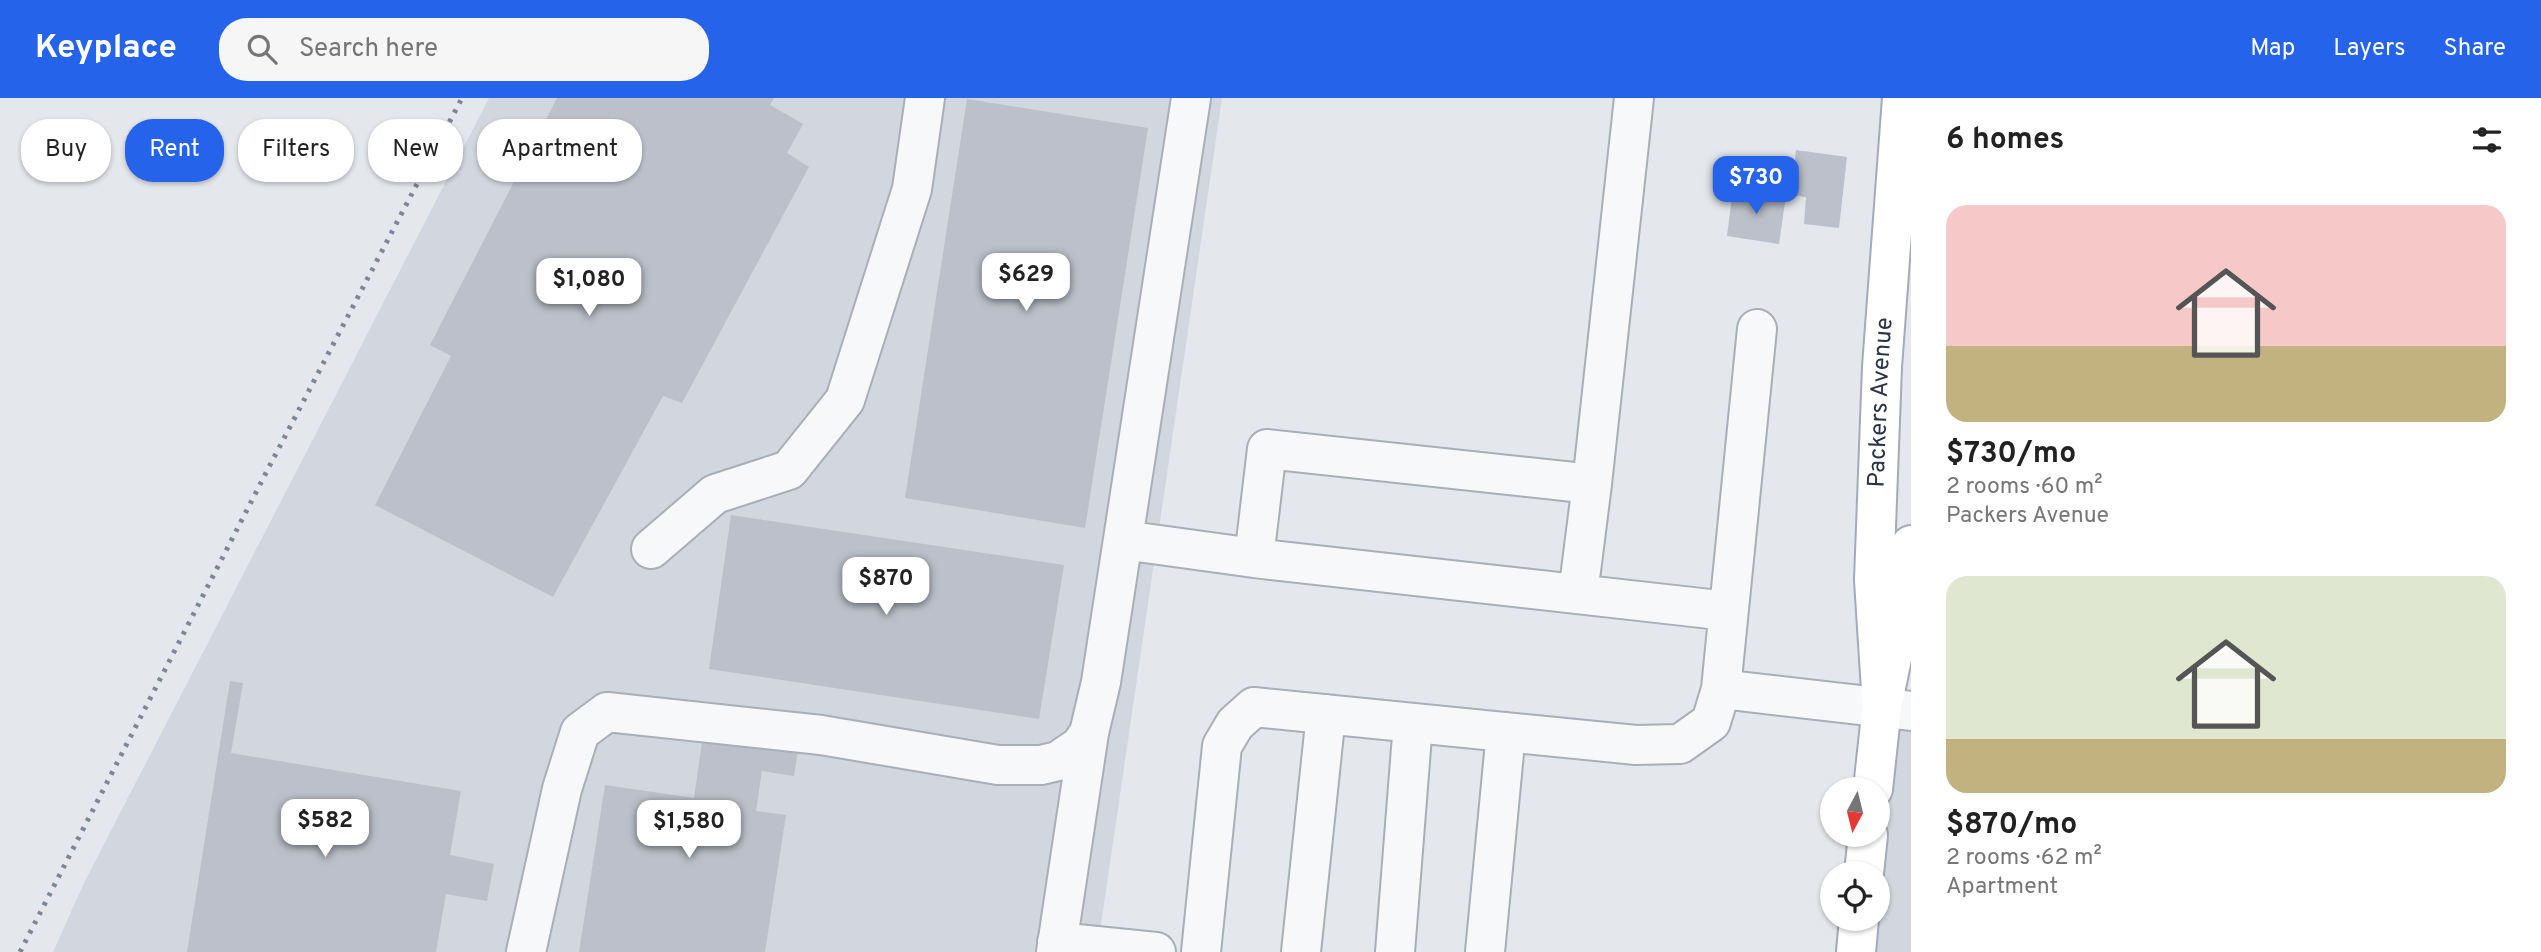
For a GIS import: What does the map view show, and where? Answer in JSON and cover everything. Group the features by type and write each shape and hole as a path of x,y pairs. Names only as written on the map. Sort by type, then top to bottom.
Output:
{"main road":[{"name":"Packers Avenue","path":"1896,708 1874,580 1882,367 1902,98"},
{"name":"Packers Avenue","path":"1876,777 1896,708 1903,606 1911,545"},
{"path":"1856,952 1858,931"}],"lane":[{"path":"651,549 715,494 789,470 845,400 912,189 925,98"},
{"path":"1156,952 1056,947 1089,733 1101,682 1191,98"},
{"path":"1578,594 1634,98"},
{"path":"1201,952 1222,746 1235,724 1254,707 1636,746 1679,744 1712,722 1721,689 1757,329"},
{"path":"1254,558 1267,449 1591,484"},
{"path":"1123,540 1254,558 1728,611"},
{"path":"1721,689 1896,708"},
{"path":"526,952 562,789 580,732 607,712 821,735 998,765 1041,765 1058,761 1080,746 1089,733"},
{"path":"1301,952 1326,714"},
{"path":"1395,952 1413,723"},
{"path":"1485,952 1506,732"}],"shaded area":[{"path":"489,98 1222,98 1097,952 53,952 84,883 446,182 463,182 463,148 477,121 477,182 642,182 642,119 478,119"},
{"path":"1882,706 1911,711 1911,952 1856,952 1870,931 1890,931 1890,861 1878,861 1878,847 1890,847 1890,777 1879,777"}],"building":[{"path":"557,98 774,98 770,105 803,124 787,153 809,167 682,403 663,396 553,597 375,505 451,356 430,345 514,182 642,182 642,119 546,119"},
{"path":"967,99 1148,128 1085,528 905,498"},
{"path":"1796,150 1847,157 1839,228 1804,224 1806,197 1791,195 1793,184 1784,183 1787,160 1795,160"},
{"path":"1733,189 1786,195 1779,244 1727,236"},
{"path":"731,515 1064,565 1039,719 709,669"},
{"path":"230,681 243,683 231,753 461,791 450,855 494,864 487,901 446,894 436,952 187,952"},
{"path":"703,735 798,750 794,776 762,771 756,811 786,815 765,952 579,952 605,785 694,798"}],"railway":[{"path":"20,952 462,98"}]}
